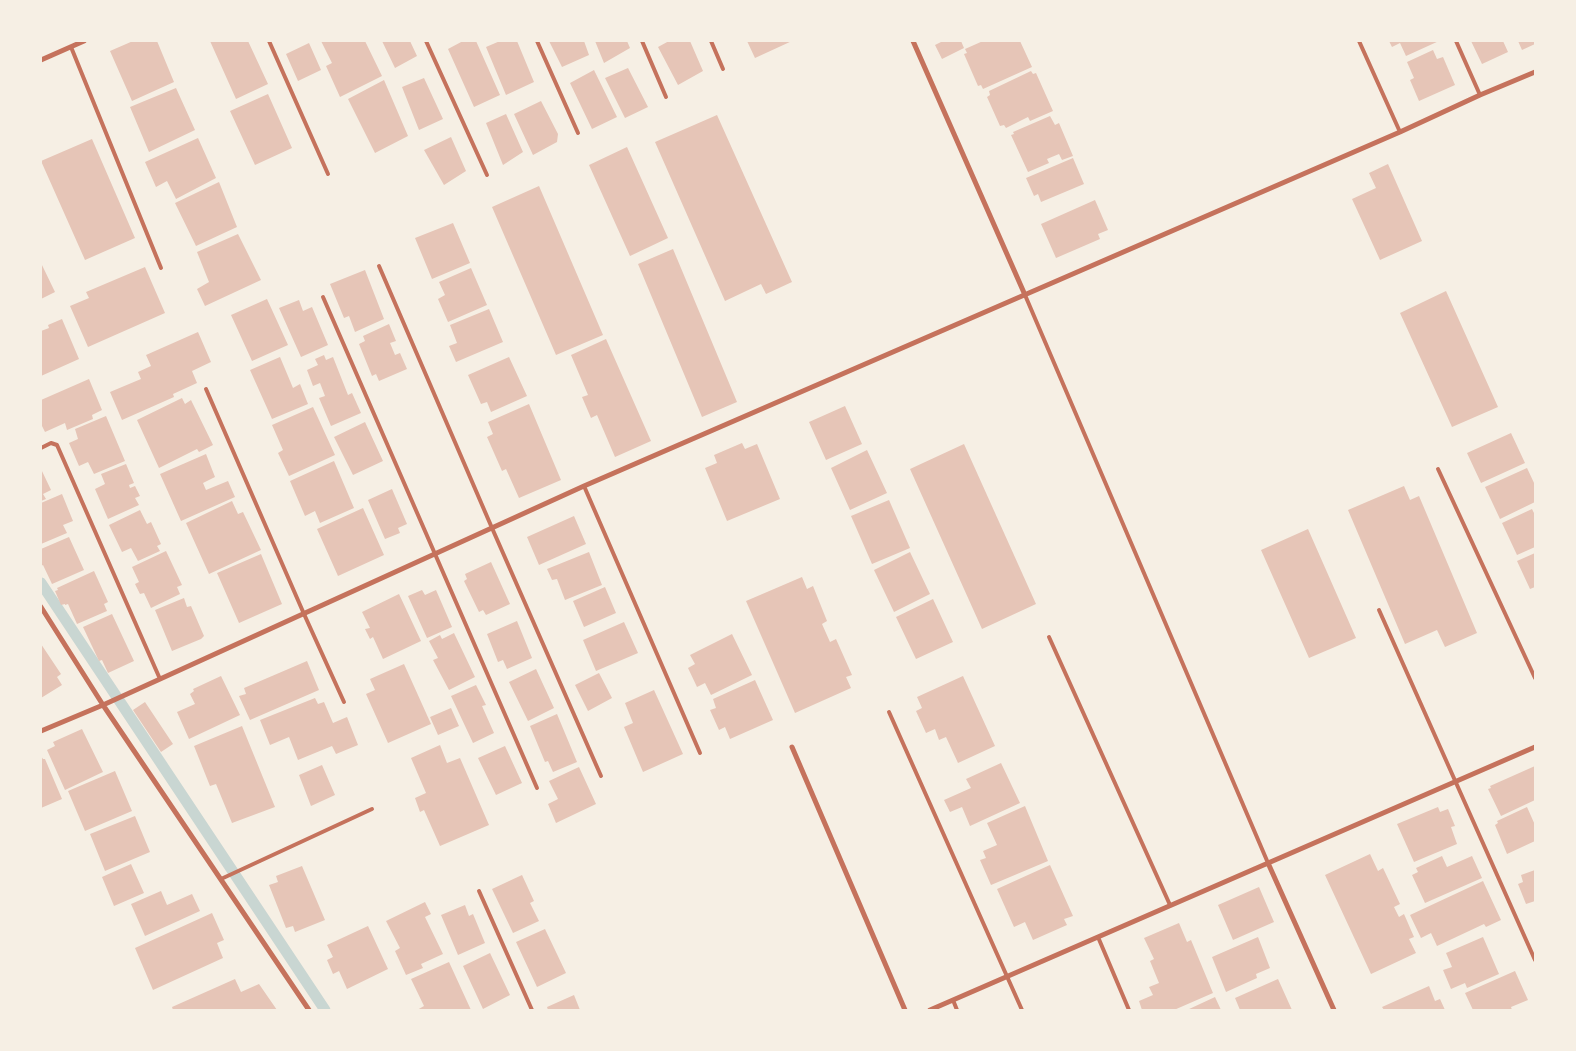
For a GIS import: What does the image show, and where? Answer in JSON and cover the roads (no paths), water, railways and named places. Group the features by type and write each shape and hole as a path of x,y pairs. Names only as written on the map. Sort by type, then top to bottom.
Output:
{"street":[{"path":"41,60 84,41"},
{"path":"913,41 1025,295"},
{"path":"41,731 103,705 584,486 1400,132 1480,94 1535,72"},
{"path":"41,607 103,705 309,1010"},
{"path":"792,747 905,1010"},
{"path":"930,1010 1535,747"},
{"path":"1268,863 1334,1010"}],"lane":[{"path":"270,41 328,174"},
{"path":"426,41 487,175"},
{"path":"537,41 578,133"},
{"path":"642,41 666,97"},
{"path":"711,41 723,69"},
{"path":"1359,41 1400,132"},
{"path":"1456,41 1480,94"},
{"path":"71,47 161,268"},
{"path":"379,266 601,776"},
{"path":"1025,295 1268,863"},
{"path":"323,297 537,788"},
{"path":"206,389 344,702"},
{"path":"41,448 51,443 58,445 160,679"},
{"path":"1438,469 1535,678"},
{"path":"584,486 700,753"},
{"path":"1380,610 1535,960"},
{"path":"1048,637 1170,905"},
{"path":"889,712 1022,1010"},
{"path":"221,879 372,809"},
{"path":"479,891 532,1010"},
{"path":"1098,937 1129,1010"},
{"path":"953,1000 958,1010"}],"waterway":[{"path":"41,583 325,1010"}]}
